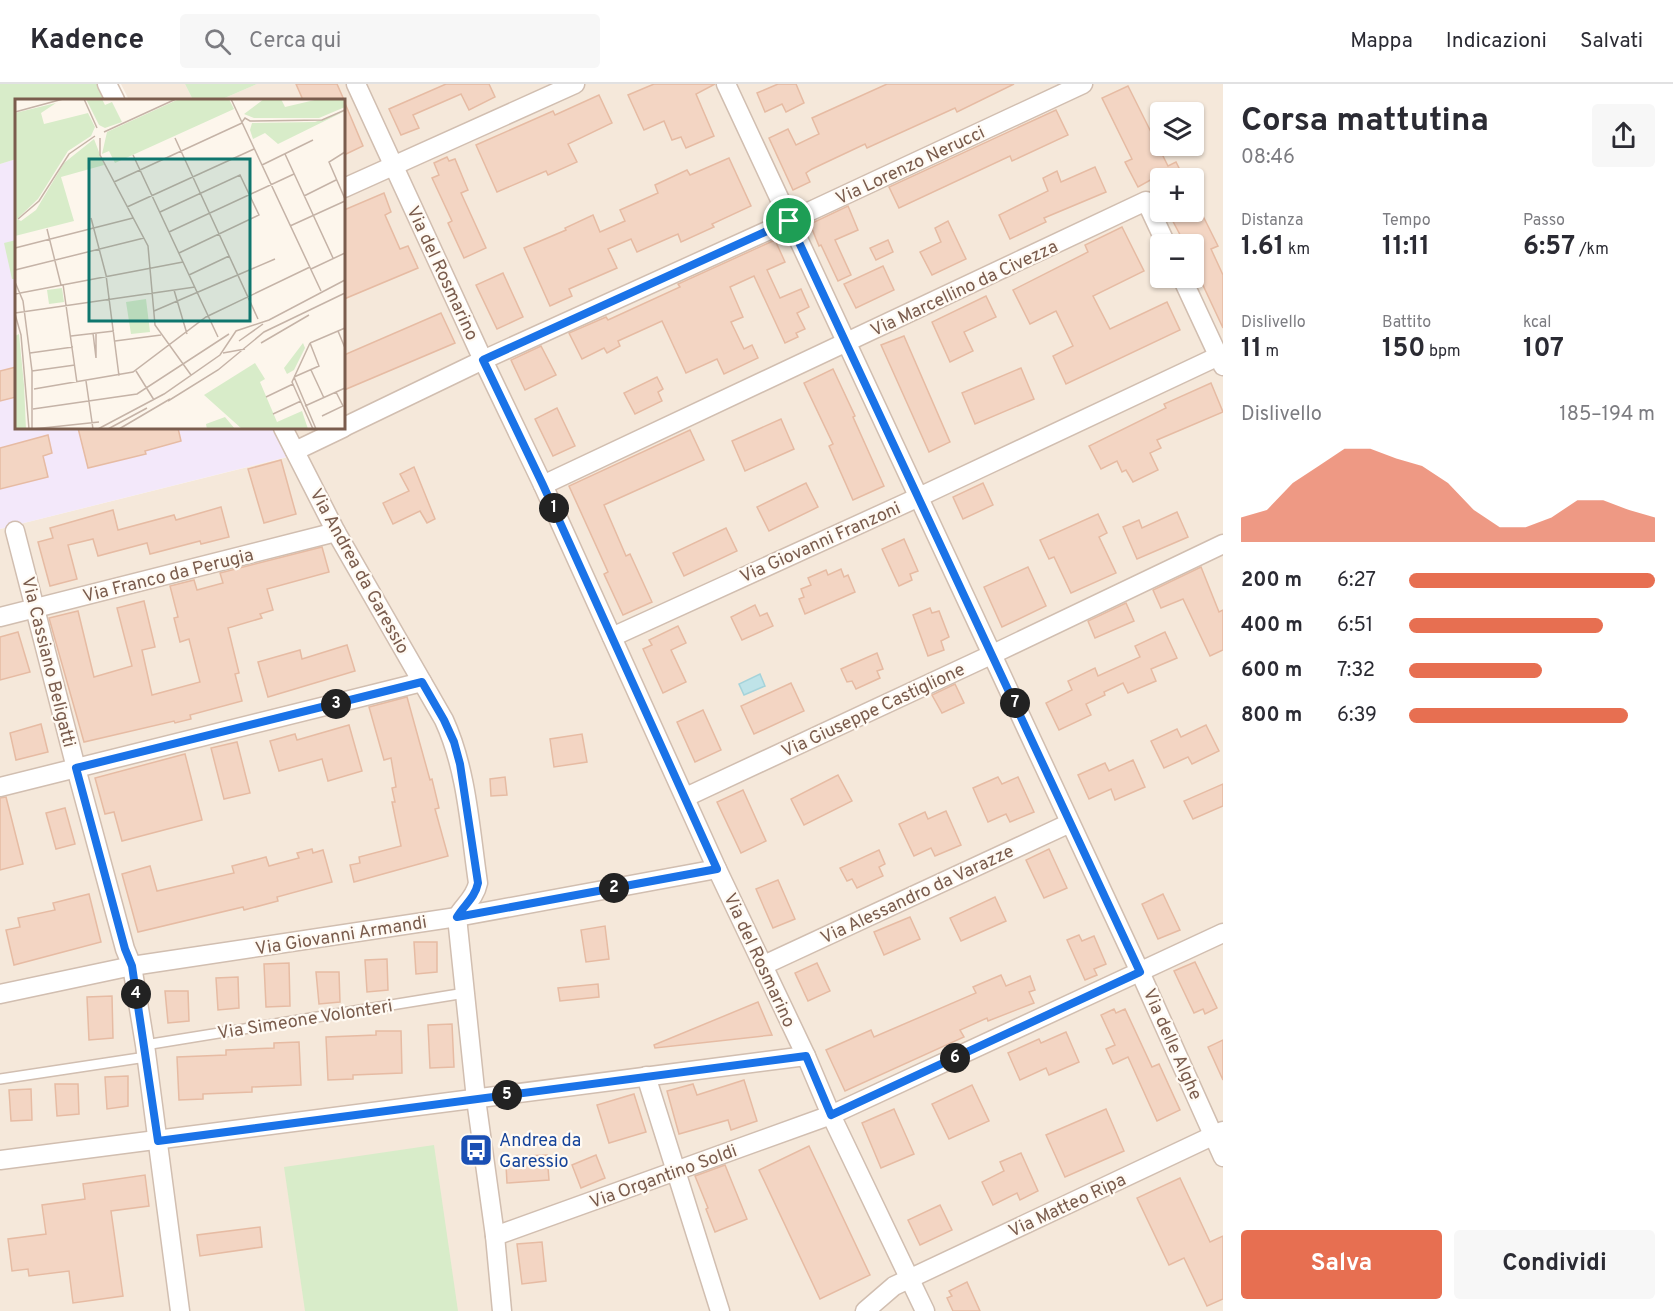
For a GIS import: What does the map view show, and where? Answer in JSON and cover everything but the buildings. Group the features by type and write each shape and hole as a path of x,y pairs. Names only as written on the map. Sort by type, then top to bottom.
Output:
{"street":[{"path":"107,84 114,99"},
{"name":"Via del Rosmarino","path":"356,84 543,485 831,1115 925,1311"},
{"path":"345,188 575,84"},
{"name":"Via delle Alghe","path":"726,84 1070,823 1218,1133 1223,1157"},
{"name":"Via Lorenzo Nerucci","path":"345,426 483,360 1083,84"},
{"name":"Via Marcellino da Civezza","path":"543,485 847,344 1146,201 1161,234"},
{"path":"1187,288 1221,359"},
{"name":"Via Giovanni Franzoni","path":"612,637 1221,359"},
{"name":"Via Andrea da Garessio","path":"284,429 336,532 444,720 454,742 460,764 478,883 473,898 463,907 457,917"},
{"name":"Via Lorenzo Nerucci","path":"295,451 339,429"},
{"name":"Via Cassiano Beligatti","path":"15,531 76,768 125,949 132,966 180,1311"},
{"name":"Via Franco da Perugia","path":"0,617 336,532"},
{"name":"Via Giuseppe Castiglione","path":"686,797 1223,544"},
{"path":"0,788 422,682"},
{"name":"Via Alessandro da Varazze","path":"764,965 1070,823"},
{"name":"Via Giovanni Armandi","path":"0,994 132,966 457,917 717,869"},
{"path":"457,917 502,1311"},
{"name":"Via Organtino Soldi","path":"495,1236 831,1115 1223,933"},
{"path":"0,1160 806,1056"},
{"path":"646,1076 720,1311"},
{"name":"Via Matteo Ripa","path":"865,1311 894,1286 1218,1133"}],"lane":[{"name":"Via Simeone Volonteri","path":"0,1079 465,993"}],"shaded area":[{"path":"121,84 185,84 192,99 128,99"},
{"path":"257,84 1223,84 1223,1311 0,1311 0,529 308,452 293,429 345,429 345,99 222,99"},
{"path":"15,159 15,429 273,429 287,457 0,529 0,164"}],"green space":[{"path":"0,84 97,84 104,99 15,99 15,159 0,164"},
{"path":"185,84 257,84 222,99 192,99"},
{"path":"15,240 15,279 12,279 4,243"},
{"path":"434,1145 458,1311 305,1311 284,1167"}],"water":[{"path":"760,674 765,686 744,695 739,684"}],"place":[{"name":"Andrea da Garessio","path":"476,1150"}],"route":[{"path":"789,221 1140,972 831,1115 806,1056 158,1141 132,966 125,949 76,768 422,682 454,742 460,764 478,883 473,898 463,907 457,917 717,869 543,485 483,360 789,221"}]}
